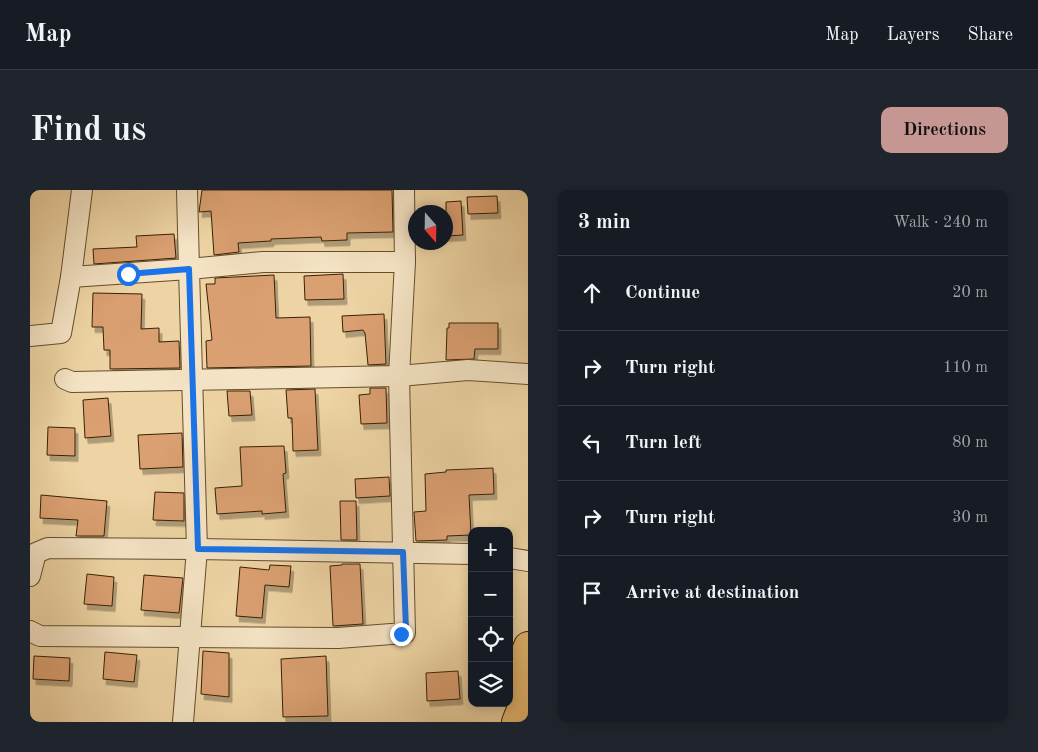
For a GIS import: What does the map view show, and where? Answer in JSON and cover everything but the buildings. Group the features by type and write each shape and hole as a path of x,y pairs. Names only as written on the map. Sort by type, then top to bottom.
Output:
{"highway":[{"path":"513,682 528,646"},
{"path":"516,722 528,692"},
{"path":"497,722 503,707"}],"street":[{"path":"30,336 61,333 71,277 82,190"},
{"path":"183,722 198,549 187,190"},
{"path":"30,631 40,636 190,635 338,638 405,633 399,376 405,262 404,190"},
{"path":"71,277 263,262 405,262"},
{"path":"65,379 72,382 399,376 468,370 528,374"},
{"path":"30,576 36,553 48,548 468,554"},
{"path":"513,558 528,560"}],"route":[{"path":"128,274 189,269 198,549 403,552 406,629 405,633 401,634"}]}
